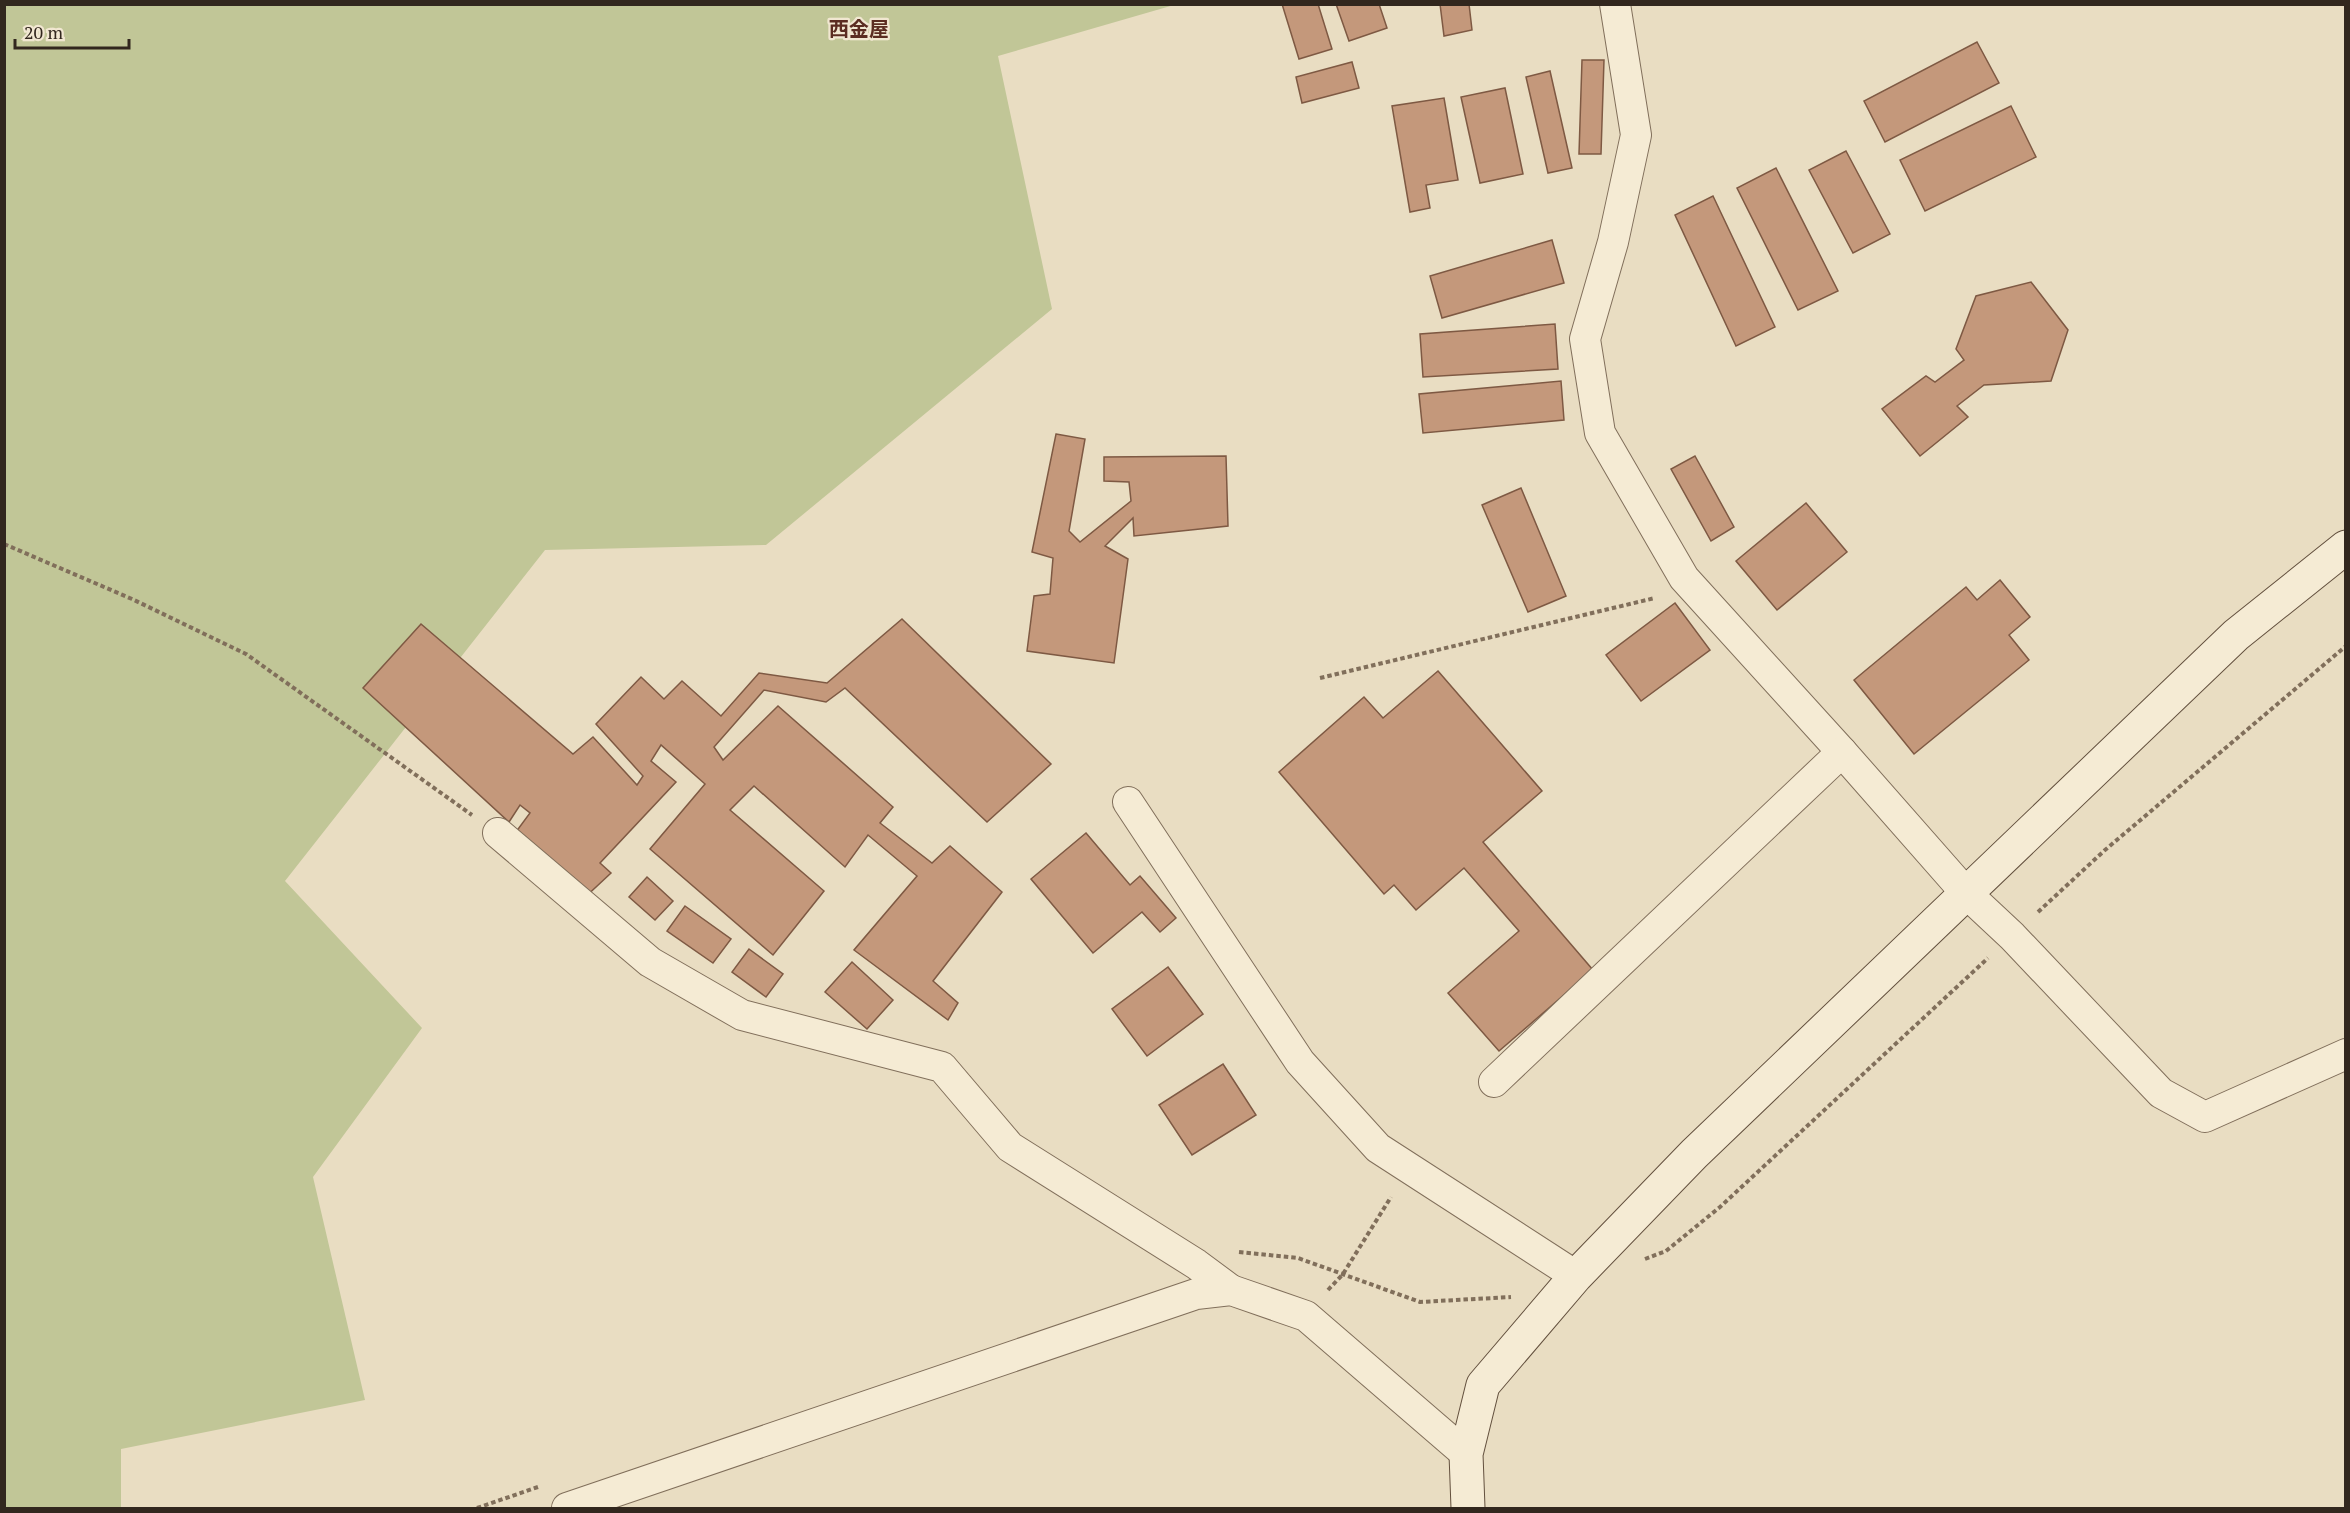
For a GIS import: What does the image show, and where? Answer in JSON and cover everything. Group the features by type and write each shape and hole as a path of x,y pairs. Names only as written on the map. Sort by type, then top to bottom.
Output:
{"street":[{"path":"1615,4 1636,135 1613,242 1585,339 1600,433 1684,578 1966,893 2012,936 2161,1093 2205,1116 2346,1054"},
{"path":"1468,1509 1466,1454 1483,1386 1576,1276 1694,1154 2236,635 2346,547"},
{"path":"1494,1083 1842,752"},
{"path":"1128,802 1300,1062 1378,1148 1576,1276"},
{"path":"498,833 650,962 742,1016 942,1067 1010,1148 1196,1264 1231,1290 1306,1316 1466,1454"},
{"path":"567,1509 1196,1294 1231,1290"}],"path":[{"path":"4,544 132,599 246,654 498,833"},
{"path":"1320,678 1694,589"},
{"path":"1306,1316 1343,1274 1408,1168"}],"green space":[{"path":"5,5 1174,5 998,56 1052,309 766,545 545,550 285,881 422,1028 313,1177 365,1400 121,1449 121,1508 5,1508"}],"building":[{"path":"1282,4 1318,4 1332,49 1299,59"},
{"path":"1336,4 1379,4 1387,28 1349,41"},
{"path":"1440,4 1469,4 1472,30 1444,36"},
{"path":"1977,42 1999,83 1885,142 1864,101"},
{"path":"1582,60 1604,60 1601,154 1579,154"},
{"path":"1352,62 1359,88 1302,103 1296,77"},
{"path":"1550,71 1572,168 1548,173 1526,77"},
{"path":"1505,88 1523,174 1480,183 1461,97"},
{"path":"1444,98 1458,180 1426,185 1430,208 1410,212 1392,106"},
{"path":"2011,106 2036,157 1925,211 1900,160"},
{"path":"1846,151 1890,234 1853,253 1809,170"},
{"path":"1776,168 1838,291 1798,310 1737,188"},
{"path":"1713,196 1775,327 1736,346 1675,215"},
{"path":"1552,240 1564,283 1442,318 1430,276"},
{"path":"2031,282 2068,330 2051,381 1984,385 1957,406 1968,417 1920,456 1882,409 1926,376 1935,382 1964,360 1956,349 1976,296"},
{"path":"1555,324 1558,369 1423,377 1420,334"},
{"path":"1561,381 1564,420 1423,433 1419,394"},
{"path":"1056,434 1085,439 1069,531 1080,542 1131,501 1129,482 1104,481 1104,457 1226,456 1228,526 1134,536 1133,518 1105,546 1128,559 1114,663 1027,651 1034,596 1050,594 1053,558 1032,552"},
{"path":"1695,456 1734,527 1711,541 1671,469"},
{"path":"1521,488 1566,596 1528,612 1482,505"},
{"path":"1806,503 1847,552 1777,610 1736,561"},
{"path":"2000,580 2030,617 2009,635 2029,660 1914,754 1854,680 1966,587 1977,600"},
{"path":"1675,603 1710,650 1641,701 1606,655"},
{"path":"902,619 1051,764 987,822 845,688 826,702 764,690 714,747 723,760 778,706 893,807 880,823 932,863 950,846 1002,892 933,981 958,1003 948,1020 854,950 917,876 868,835 845,867 754,786 730,810 824,891 773,955 650,849 705,784 661,745 651,761 676,782 600,863 611,873 581,901 513,836 530,813 520,805 509,822 363,688 421,624 573,754 593,737 637,785 643,776 596,724 641,677 664,699 682,681 721,716 759,673 827,683"},
{"path":"1438,671 1542,791 1483,842 1593,970 1499,1051 1448,993 1519,931 1464,868 1416,910 1394,885 1384,894 1279,772 1364,697 1383,718"},
{"path":"1086,833 1130,885 1140,876 1176,918 1160,932 1142,912 1093,953 1031,879"},
{"path":"647,877 673,901 655,920 629,897"},
{"path":"685,906 731,939 713,963 667,931"},
{"path":"749,949 783,974 766,997 732,972"},
{"path":"852,962 893,1000 867,1029 825,992"},
{"path":"1168,967 1203,1014 1147,1056 1112,1009"},
{"path":"1223,1064 1256,1115 1192,1155 1159,1105"}],"district":[{"name":"西金屋","path":"859,29"}]}
